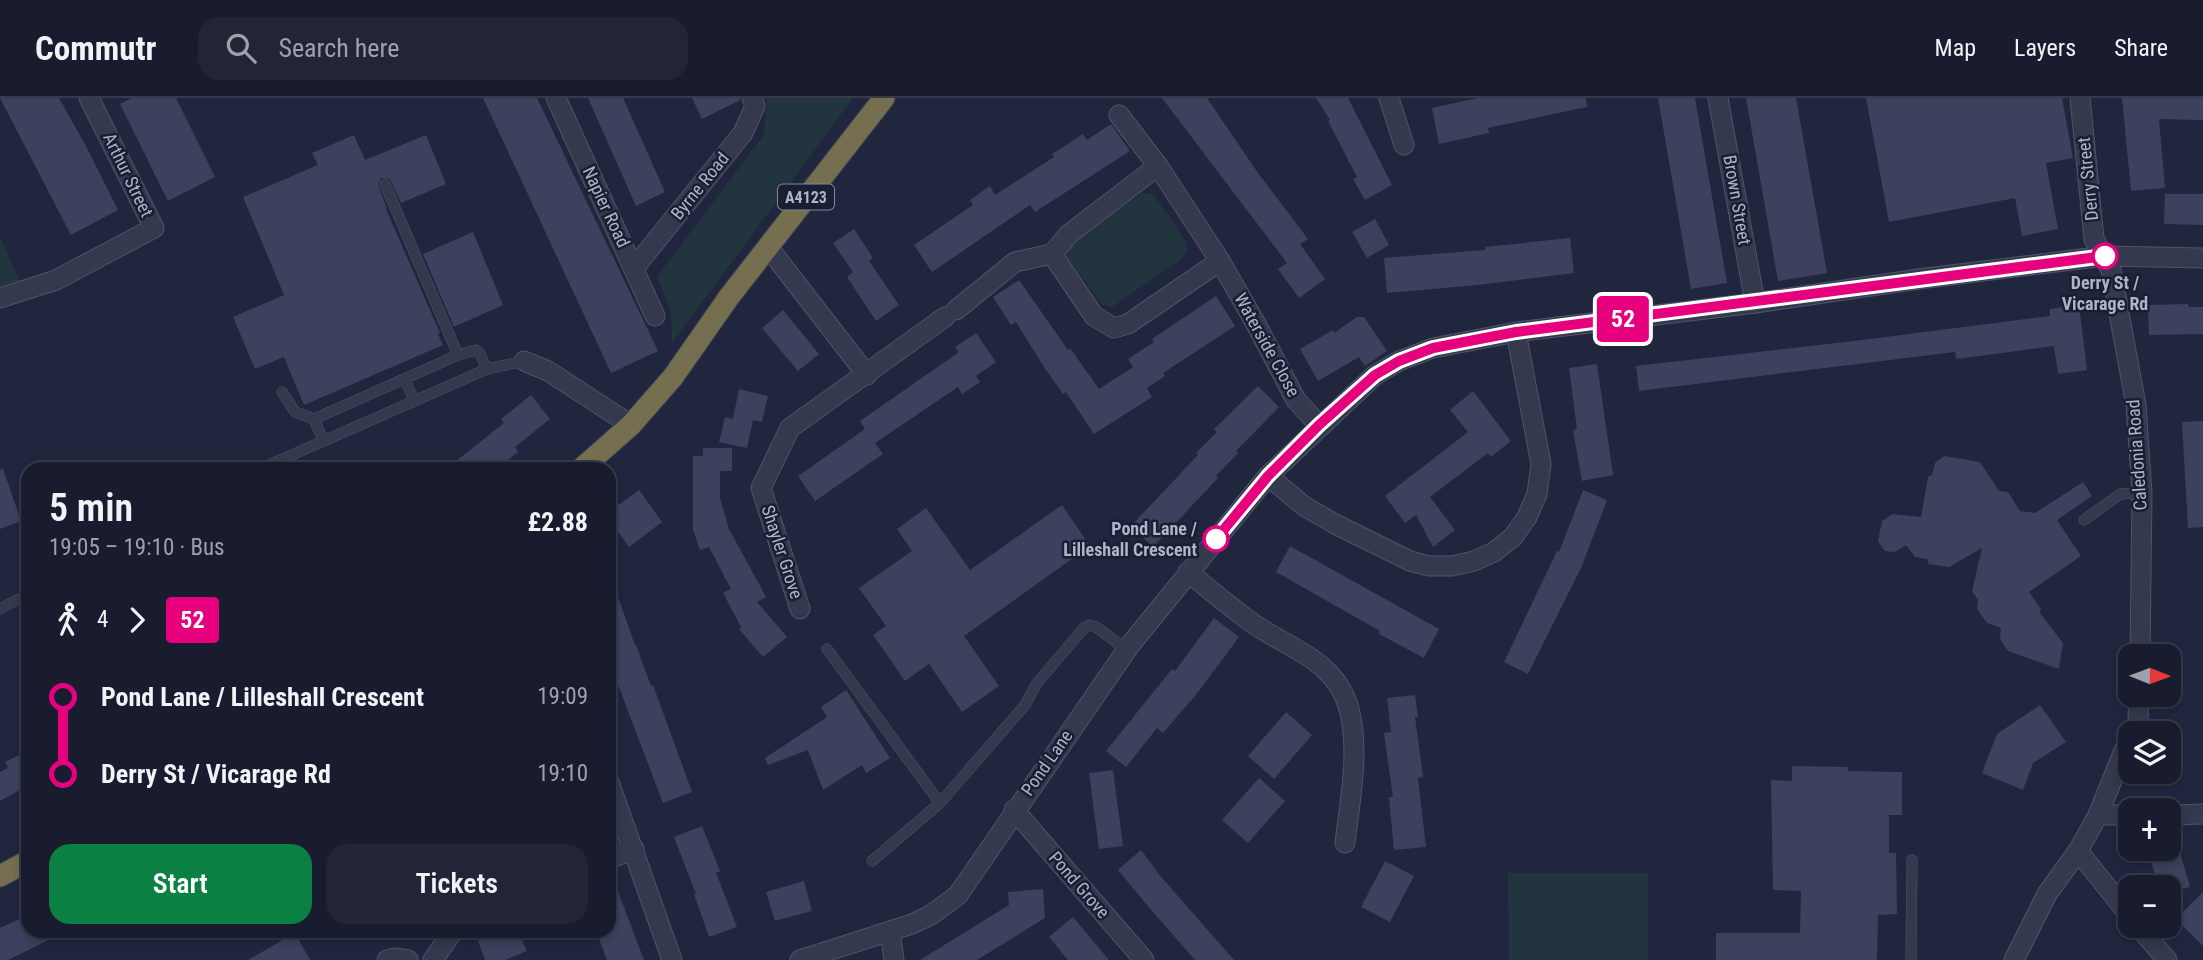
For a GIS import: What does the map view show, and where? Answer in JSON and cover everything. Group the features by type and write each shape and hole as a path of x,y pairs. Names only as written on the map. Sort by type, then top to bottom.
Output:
{"highway":[{"name":"A4123","path":"589,462 631,425 673,377 729,297 884,98"},
{"path":"0,876 21,865"}],"street":[{"name":"Arthur Street","path":"0,298 56,280 154,228 89,98"},
{"name":"Napier Road","path":"556,98 655,316"},
{"name":"Byrne Road","path":"634,268 743,133 755,106 752,98"},
{"path":"1389,98 1404,145"},
{"name":"Brown Street","path":"1718,98 1755,303"},
{"name":"Derry Street","path":"2080,98 2094,239 2105,256"},
{"name":"Waterside Close","path":"1119,115 1158,166 1220,261 1296,400 1319,425"},
{"path":"1158,166 1069,234 1052,254 1094,316 1114,328 1128,324 1220,261"},
{"path":"768,247 867,375"},
{"name":"Shayler Grove","path":"800,609 761,488 790,428 951,314 1015,262 1052,254"},
{"name":"Pond Lane","path":"800,960 931,915 958,895 1014,810 1127,650 1188,572 1268,476 1319,425 1375,375 1399,361 1433,348 1516,332 2105,256 2203,258"},
{"name":"Caledonia Road","path":"2105,256 2111,270 2136,405 2142,493 2140,644"},
{"path":"1268,476 1304,506 1410,561 1429,566 1452,566 1474,561 1494,552 1513,537 1527,517 1537,494 1541,464 1516,332"},
{"path":"524,361 548,371 631,425"},
{"path":"1188,572 1254,624 1311,657 1331,674 1348,707 1353,739 1345,843"},
{"path":"2138,707 2138,718"},
{"path":"2014,960 2047,894 2078,851 2098,815 2118,765"},
{"path":"616,801 672,960"},
{"name":"Pond Grove","path":"1014,810 1144,960"},
{"path":"2181,815 2203,814"},
{"path":"2098,815 2118,815"},
{"path":"616,856 634,849"},
{"path":"2078,851 2118,901"},
{"path":"890,931 894,960"},
{"path":"433,960 448,938"},
{"path":"2148,938 2167,960"},
{"path":"387,960 408,960"}],"lane":[{"path":"385,184 458,355"},
{"path":"282,392 295,412 314,419 458,355 476,350 487,369"},
{"path":"275,462 487,369 524,361"},
{"path":"405,379 414,401"},
{"path":"314,419 323,440"},
{"path":"2084,520 2120,494 2142,493"},
{"path":"0,610 21,598"},
{"path":"872,861 940,803 1025,705 1037,683 1084,628 1090,625 1096,627 1127,650"},
{"path":"827,649 940,803"},
{"path":"1910,960 1912,860"}],"shaded area":[{"path":"765,98 853,98 672,343 671,312 657,277 763,136 767,104"},
{"path":"1142,193 1153,194 1187,243 1187,252 1180,260 1112,307 1103,305 1066,256 1068,245"},
{"path":"0,237 20,281 0,287"},
{"path":"1508,873 1648,873 1648,960 1509,960"}],"building":[{"path":"0,98 59,98 118,210 71,235"},
{"path":"132,98 176,98 215,177 168,201 120,104"},
{"path":"483,98 537,98 658,351 611,373"},
{"path":"588,98 623,98 665,192 636,206"},
{"path":"692,98 740,98 740,100 702,119"},
{"path":"1162,98 1207,98 1258,173 1308,239 1300,244 1325,279 1299,298 1278,269 1287,263"},
{"path":"1316,98 1348,98 1392,185 1365,200 1353,179 1357,177 1328,121 1330,120"},
{"path":"1478,98 1586,98 1587,107 1488,128 1489,133 1439,144 1432,108"},
{"path":"1658,98 1695,98 1727,283 1691,289"},
{"path":"1746,98 1796,98 1827,273 1778,281"},
{"path":"1866,98 2062,98 2073,158 2046,163 2058,229 2022,236 2015,198 1889,222"},
{"path":"2122,98 2203,98 2203,120 2159,119 2165,188 2131,191"},
{"path":"1111,124 1130,151 1035,212 1030,205 932,272 914,245 973,205 970,200 990,186 995,195 1054,157 1052,154 1083,134 1087,140"},
{"path":"354,135 365,160 426,135 446,184 401,203 390,179 381,178 378,184 443,345 304,405 284,357 255,369 233,317 284,295 243,197 318,165 312,153"},
{"path":"2165,194 2203,194 2203,225 2164,224"},
{"path":"1375,219 1389,245 1367,258 1352,232"},
{"path":"854,229 873,258 869,261 899,305 876,321 847,277 853,272 833,243"},
{"path":"473,232 503,305 454,327 423,254"},
{"path":"1570,238 1574,273 1387,293 1384,258 1485,250 1485,247"},
{"path":"1019,280 1099,389 1133,367 1128,359 1154,342 1152,339 1216,296 1235,326 1163,373 1165,376 1147,388 1152,397 1094,434 1066,392 1063,394 1044,367 1016,322 1011,325 993,297"},
{"path":"2188,304 2189,307 2203,307 2203,334 2149,335 2148,305"},
{"path":"2079,305 2087,370 2058,374 2054,346 1956,359 1955,352 1639,391 1636,366 2050,316 2050,309"},
{"path":"783,310 819,354 798,371 762,328"},
{"path":"1357,317 1364,317 1387,351 1365,366 1359,357 1318,381 1300,349 1333,330 1334,333"},
{"path":"976,333 996,362 976,376 980,382 962,394 958,387 875,443 883,454 815,501 798,476 865,429 860,421 959,352 955,347"},
{"path":"1597,364 1613,475 1582,481 1573,430 1577,429 1569,368"},
{"path":"1258,386 1279,407 1236,451 1238,453 1216,476 1218,478 1153,547 1131,526 1198,455 1196,453 1217,432 1214,429"},
{"path":"739,389 768,396 762,422 753,420 747,448 719,442 725,417 733,419"},
{"path":"1473,391 1511,441 1491,457 1488,453 1430,497 1455,530 1433,547 1416,515 1405,523 1385,496 1468,432 1450,410"},
{"path":"531,395 550,419 515,447 518,452 506,462 455,462 504,423 501,419"},
{"path":"2203,421 2203,527 2188,528 2182,422"},
{"path":"703,448 732,448 732,471 720,471 720,498 729,529 766,597 757,602 787,637 763,657 739,629 741,627 723,593 731,589 709,547 700,550 693,530 693,456 703,456"},
{"path":"1944,456 1980,462 1999,491 2008,492 2020,511 2035,513 2083,482 2092,496 2057,520 2081,556 2029,592 2041,609 2040,613 2063,643 2059,669 2008,651 2000,639 2001,628 1987,623 1977,609 1978,600 1972,591 1982,548 1949,567 1929,564 1927,559 1915,557 1906,545 1895,552 1885,551 1878,541 1882,521 1892,514 1921,517 1928,477 1932,475 1935,463"},
{"path":"3,469 21,521 0,529 0,470"},
{"path":"639,490 662,522 629,547 616,529 616,507"},
{"path":"1583,490 1607,500 1581,568 1528,674 1504,662 1557,551 1559,552"},
{"path":"1062,505 1090,546 964,636 999,686 962,712 929,664 905,681 873,635 886,626 859,588 912,551 897,529 926,508 970,570"},
{"path":"1290,546 1439,629 1424,658 1276,572"},
{"path":"616,591 692,792 663,803 616,679"},
{"path":"1214,618 1239,637 1199,691 1163,733 1157,728 1126,767 1106,751 1172,669 1175,671"},
{"path":"846,690 890,758 866,773 862,765 823,790 808,750 768,765 765,758 827,717 821,707"},
{"path":"1415,695 1418,717 1415,717 1423,777 1418,778 1426,847 1394,850 1389,797 1393,797 1384,733 1391,732 1387,698"},
{"path":"2040,705 2066,742 2033,763 2023,790 1982,773 1997,734"},
{"path":"1286,712 1312,735 1274,779 1248,756"},
{"path":"21,754 21,792 20,790 0,801 0,772 8,768 5,762"},
{"path":"1792,766 1902,772 1902,815 1889,815 1889,853 1896,853 1897,914 1878,915 1877,960 1716,960 1716,933 1800,933 1801,891 1773,890 1771,780 1792,781"},
{"path":"1113,770 1123,846 1099,849 1089,773"},
{"path":"1259,778 1285,801 1248,843 1222,820"},
{"path":"702,826 720,871 716,873 737,927 709,937 674,837"},
{"path":"1141,850 1234,960 1195,960 1147,905 1118,870"},
{"path":"2181,856 2190,887 2181,889 2181,875 2155,875 2151,861 2181,861"},
{"path":"1385,861 1414,876 1390,922 1361,907"},
{"path":"804,881 812,911 775,921 766,892"},
{"path":"616,886 644,960 607,960 599,938 616,938"},
{"path":"1043,889 1045,918 977,960 920,960 1009,905 1008,892"},
{"path":"2203,892 2203,946 2181,924 2181,914"},
{"path":"1073,917 1109,960 1068,960 1049,937"},
{"path":"21,918 21,938 53,938 8,960 0,960 0,928"},
{"path":"286,938 298,938 310,960 248,960"},
{"path":"486,938 521,938 527,951 505,960 485,960 478,941"}],"bus line":[{"name":"52","path":"1216,539 1268,476 1375,375 1399,361 1433,348 1516,332 2105,256"}],"place":[{"name":"Derry St / Vicarage Rd","path":"2105,256"},
{"name":"Pond Lane / Lilleshall Crescent","path":"1216,539"}]}
